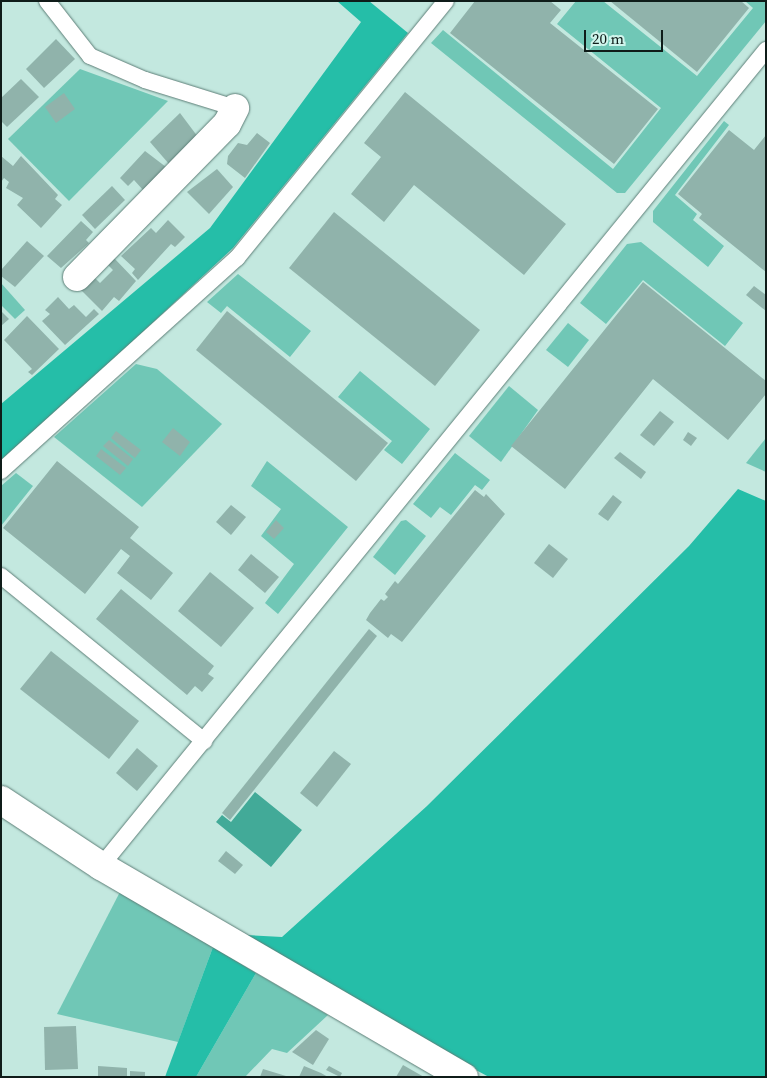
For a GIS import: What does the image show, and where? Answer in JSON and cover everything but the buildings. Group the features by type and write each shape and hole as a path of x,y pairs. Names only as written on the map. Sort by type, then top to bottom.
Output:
{"street":[{"path":"77,276 227,124 236,108"},
{"path":"1,800 101,866 464,1077"}],"lane":[{"path":"47,1 90,56 145,80 236,108"},
{"path":"1,471 237,258 446,1"},
{"path":"101,866 766,50"},
{"path":"1,576 204,741"}],"shaded area":[{"path":"337,1 369,1 408,33 233,248 1,464 1,404 210,228 361,22"},
{"path":"576,1 603,1 697,76 753,8 745,1 766,1 766,21 625,193 617,193 431,43 443,30 613,169 661,108 557,24"},
{"path":"80,69 168,101 69,201 8,139"},
{"path":"724,121 729,125 675,195 697,214 693,220 724,246 708,267 653,222 653,211"},
{"path":"641,242 743,323 725,346 643,280 606,324 580,303 627,244"},
{"path":"238,274 311,331 290,357 227,306 221,313 207,302"},
{"path":"1,283 25,310 15,319 1,305"},
{"path":"568,323 589,340 568,367 546,350"},
{"path":"136,364 157,369 222,424 142,507 54,437"},
{"path":"360,371 430,429 402,464 384,450 392,441 338,397"},
{"path":"509,386 538,410 501,462 469,436"},
{"path":"766,438 766,472 746,463"},
{"path":"455,453 490,480 482,490 475,485 451,515 440,507 431,518 413,504"},
{"path":"267,461 348,527 278,614 265,603 294,564 261,536 281,509 251,486"},
{"path":"16,473 33,486 1,526 1,486"},
{"path":"738,489 766,501 766,1077 489,1077 405,1032 246,935 282,937 427,806 689,546"},
{"path":"406,520 426,536 395,575 373,557 401,521"},
{"path":"255,792 302,830 271,867 216,822 222,815 231,822"},
{"path":"122,888 213,947 178,1042 57,1014"},
{"path":"213,947 256,973 196,1077 165,1077"},
{"path":"256,973 328,1015 287,1053 272,1049 245,1077 196,1077"}]}
